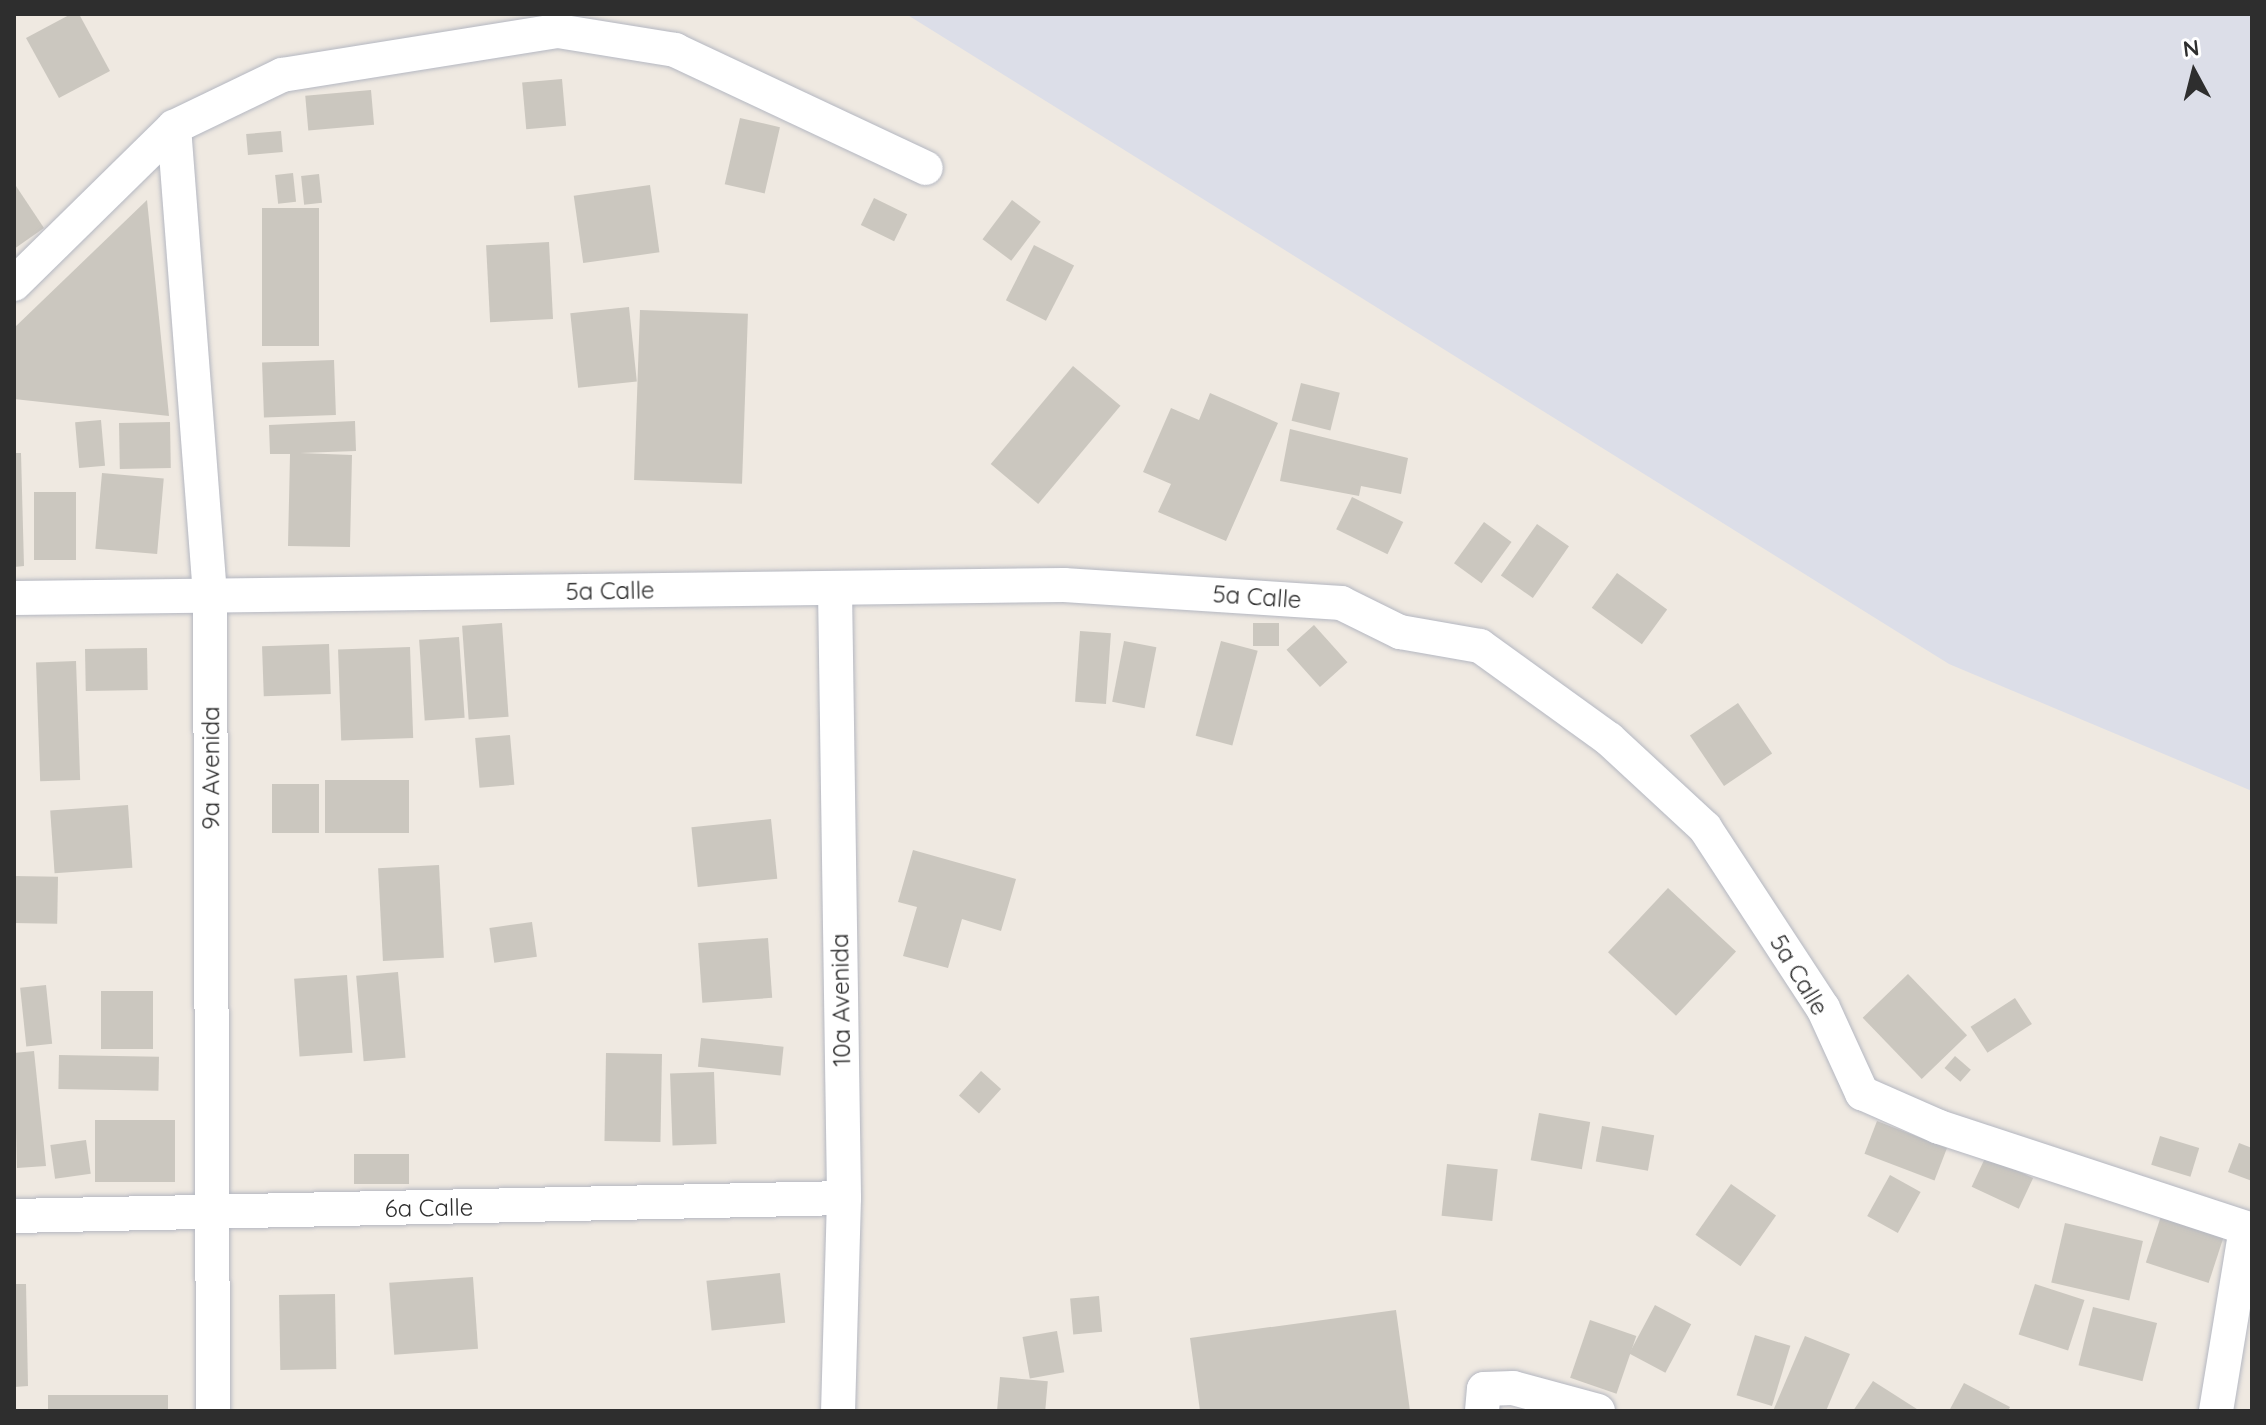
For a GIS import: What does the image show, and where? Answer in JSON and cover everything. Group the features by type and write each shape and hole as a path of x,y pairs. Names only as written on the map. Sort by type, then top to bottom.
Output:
{"street":[{"path":"14,284 174,127 282,75 558,31 675,50 926,168"},
{"name":"9a Avenida","path":"174,127 210,595 213,1411"},
{"name":"5a Calle","path":"14,598 1064,585 1341,603 1400,632 1480,646 1609,739 1705,828 1823,1008 1862,1093 1939,1127 2249,1229"},
{"name":"10a Avenida","path":"835,589 844,1198 838,1411"},
{"name":"6a Calle","path":"14,1216 844,1198"},
{"path":"2216,1411 2249,1229"},
{"path":"1482,1411 1484,1389 1513,1388 1598,1411"}],"shaded area":[{"path":"906,14 2252,14 2252,791 1949,664"}],"building":[{"path":"71,14 79,14 110,71 59,98 26,38"},
{"path":"562,79 566,126 526,129 522,82"},
{"path":"371,90 374,125 308,131 305,96"},
{"path":"740,118 780,127 765,193 725,184"},
{"path":"281,131 283,152 248,155 246,134"},
{"path":"293,173 296,202 278,204 275,175"},
{"path":"319,174 322,203 304,205 301,176"},
{"path":"14,183 44,228 14,249"},
{"path":"650,185 659,252 583,263 574,196"},
{"path":"874,198 907,214 894,241 861,225"},
{"path":"147,200 169,416 14,399 14,328"},
{"path":"1012,200 1041,222 1011,261 983,239"},
{"path":"262,208 319,208 319,346 262,346"},
{"path":"549,242 553,319 490,322 486,245"},
{"path":"1034,245 1074,265 1046,321 1006,300"},
{"path":"629,307 637,382 578,388 570,313"},
{"path":"640,310 748,314 742,484 634,480"},
{"path":"334,360 336,415 264,417 262,363"},
{"path":"1073,366 1120,406 1038,504 991,464"},
{"path":"1301,383 1340,393 1330,431 1292,421"},
{"path":"1210,393 1278,423 1226,541 1158,512 1171,484 1143,472 1171,408 1199,420"},
{"path":"101,420 105,466 79,468 75,422"},
{"path":"355,421 356,451 300,453 352,455 350,547 288,546 290,454 270,454 269,425"},
{"path":"170,422 171,468 120,469 119,423"},
{"path":"1290,429 1408,458 1401,494 1361,486 1359,496 1280,481"},
{"path":"14,453 21,453 24,566 14,567"},
{"path":"102,473 164,478 157,554 95,549"},
{"path":"34,492 76,492 76,560 34,560"},
{"path":"1352,497 1403,522 1387,554 1336,529"},
{"path":"1484,522 1512,542 1482,583 1454,563"},
{"path":"1537,524 1569,546 1533,598 1501,576"},
{"path":"1617,573 1667,609 1642,644 1592,608"},
{"path":"502,623 509,717 469,720 462,626"},
{"path":"1253,623 1279,623 1279,646 1253,646"},
{"path":"1314,625 1347,662 1320,687 1287,650"},
{"path":"1080,631 1111,633 1106,704 1075,702"},
{"path":"459,637 465,718 425,721 419,640"},
{"path":"1124,641 1156,647 1145,708 1112,702"},
{"path":"1221,641 1258,651 1232,745 1196,736"},
{"path":"329,644 331,694 264,696 262,646"},
{"path":"410,647 413,738 341,740 338,650"},
{"path":"147,648 148,690 86,691 85,649"},
{"path":"76,661 80,780 40,781 36,662"},
{"path":"1738,703 1772,754 1724,786 1690,735"},
{"path":"510,735 514,785 479,788 475,738"},
{"path":"325,780 409,780 409,833 325,833"},
{"path":"272,784 319,784 319,833 272,833"},
{"path":"128,805 132,868 55,873 50,810"},
{"path":"771,819 777,879 698,887 691,827"},
{"path":"913,850 1016,879 1001,931 962,919 948,968 903,956 917,907 898,902"},
{"path":"439,865 444,958 383,961 378,868"},
{"path":"14,876 58,877 57,924 14,923"},
{"path":"1668,888 1736,951 1676,1016 1608,952"},
{"path":"532,922 537,957 494,963 489,928"},
{"path":"768,938 772,998 702,1003 698,943"},
{"path":"398,972 405,1058 364,1061 356,976"},
{"path":"1908,974 1967,1035 1922,1079 1863,1018"},
{"path":"347,975 352,1053 300,1057 294,979"},
{"path":"46,985 52,1044 26,1046 20,988"},
{"path":"101,991 153,991 153,1049 101,1049"},
{"path":"2015,998 2032,1024 1987,1053 1971,1027"},
{"path":"701,1038 784,1047 781,1076 698,1067"},
{"path":"34,1051 46,1166 17,1168 14,1053"},
{"path":"606,1053 662,1054 660,1142 604,1141"},
{"path":"59,1055 159,1057 158,1091 58,1089"},
{"path":"1955,1056 1971,1070 1960,1082 1945,1068"},
{"path":"981,1071 1001,1089 979,1114 959,1096"},
{"path":"714,1072 717,1144 673,1145 670,1074"},
{"path":"1539,1113 1590,1122 1582,1169 1531,1160"},
{"path":"95,1120 175,1120 175,1182 95,1182"},
{"path":"1877,1121 1947,1148 1934,1181 1864,1154"},
{"path":"1602,1126 1654,1135 1648,1171 1596,1161"},
{"path":"2160,1136 2199,1148 2190,1177 2151,1165"},
{"path":"86,1140 91,1174 55,1179 50,1145"},
{"path":"2239,1143 2252,1148 2252,1181 2228,1172"},
{"path":"354,1154 409,1154 409,1184 354,1184"},
{"path":"1986,1156 2033,1178 2019,1209 1972,1187"},
{"path":"1447,1164 1498,1169 1492,1221 1442,1216"},
{"path":"1890,1175 1921,1192 1898,1233 1867,1216"},
{"path":"1731,1184 1776,1216 1740,1266 1695,1235"},
{"path":"2161,1216 2224,1236 2209,1283 2146,1263"},
{"path":"2065,1223 2143,1241 2129,1300 2051,1282"},
{"path":"780,1273 785,1323 712,1330 706,1281"},
{"path":"473,1277 478,1349 394,1355 389,1283"},
{"path":"14,1284 26,1284 28,1386 14,1387"},
{"path":"2035,1284 2084,1300 2068,1350 2019,1334"},
{"path":"335,1294 336,1369 280,1370 279,1295"},
{"path":"1099,1296 1102,1332 1073,1334 1070,1299"},
{"path":"1655,1305 1691,1324 1665,1373 1629,1354"},
{"path":"2093,1307 2157,1323 2143,1381 2078,1365"},
{"path":"1396,1310 1410,1411 1200,1411 1190,1338"},
{"path":"1590,1320 1636,1336 1616,1394 1570,1378"},
{"path":"1057,1331 1064,1372 1030,1378 1023,1337"},
{"path":"1755,1335 1790,1346 1772,1406 1737,1395"},
{"path":"1805,1336 1850,1354 1826,1411 1773,1411"},
{"path":"1000,1377 1048,1381 1045,1411 997,1411"},
{"path":"1873,1381 1920,1411 1853,1411"},
{"path":"1964,1383 2010,1407 2008,1411 1949,1411"},
{"path":"48,1395 168,1395 168,1411 48,1411"}]}
